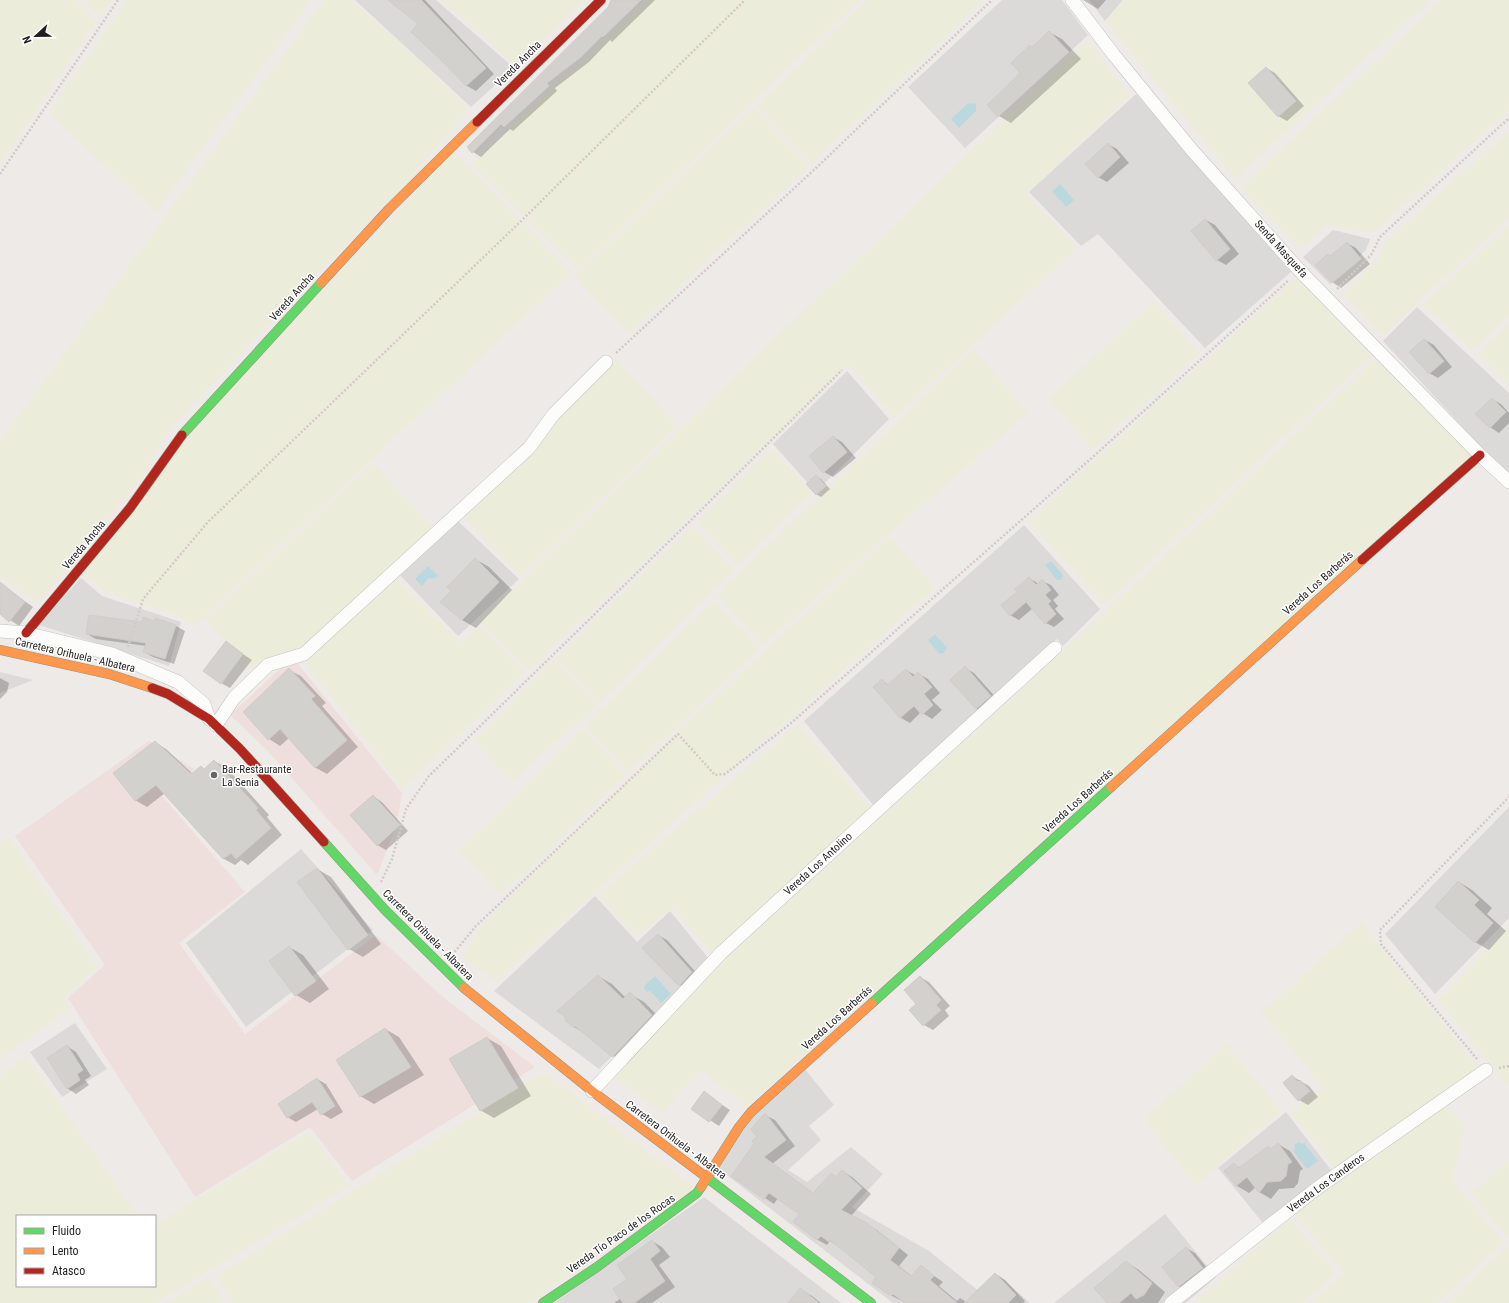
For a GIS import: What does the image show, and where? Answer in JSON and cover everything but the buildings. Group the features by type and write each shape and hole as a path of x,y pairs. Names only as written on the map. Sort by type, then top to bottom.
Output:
{"street":[{"name":"Vereda Ancha","path":"26,633 130,508 184,433 389,208 601,0"},
{"name":"Senda Masquefa","path":"1072,0 1114,56 1191,149 1300,271 1480,455 1509,482"},
{"path":"0,631 26,633 112,654 178,682 204,704 213,722 234,698 268,666 304,654 529,448 553,415 606,362"},
{"name":"Vereda Los Barberás","path":"706,1178 739,1127 751,1112 1480,455"},
{"name":"Vereda Los Antolino","path":"592,1090 720,953 1055,648"},
{"name":"Carretera Orihuela - Albatera","path":"0,650 109,674 139,683 168,694 213,722 250,760 374,897 442,968 498,1016 592,1090 871,1303"},
{"name":"Vereda Los Canderos","path":"1171,1303 1316,1189 1486,1070"},
{"name":"Vereda Tío Paco de los Rocas","path":"543,1303 597,1267 690,1200 697,1193 706,1178"}],"path":[{"path":"0,174 118,0"},
{"path":"124,659 143,599 208,522 517,225 745,0"},
{"path":"606,362 816,168 992,0"},
{"path":"1327,299 1371,255 1380,237 1509,118"},
{"path":"442,968 476,926 678,734 715,775 726,774 802,714 1095,455 1300,271"},
{"path":"374,897 392,859 406,809 429,776 842,370"},
{"path":"1486,1070 1381,944 1380,930 1509,797"}],"shaded area":[{"path":"355,0 436,0 514,68 471,107"},
{"path":"1002,0 1062,0 1088,35 965,148 908,87"},
{"path":"1089,0 1123,0 1105,21"},
{"path":"1136,94 1291,272 1205,348 1098,234 1081,246 1029,192"},
{"path":"1333,230 1370,239 1366,250 1330,284 1303,257"},
{"path":"1417,307 1509,393 1509,473 1485,451 1383,341"},
{"path":"847,371 889,419 816,492 773,444"},
{"path":"458,521 519,579 458,636 399,574"},
{"path":"1024,525 1100,609 1063,646 1057,639 874,806 804,721"},
{"path":"81,578 102,596 181,622 169,666 39,625"},
{"path":"298,664 402,793 396,827 377,875 268,751 230,715 284,665"},
{"path":"0,672 33,680 0,693"},
{"path":"149,741 194,769 162,796 245,892 179,943 245,1034 376,935 444,998 535,1067 352,1181 310,1127 195,1197 68,998 105,965 15,836"},
{"path":"1509,807 1509,918 1435,994 1385,934"},
{"path":"301,849 373,930 246,1027 186,943"},
{"path":"595,896 637,942 670,911 709,959 599,1069 494,991"},
{"path":"75,1023 107,1069 62,1097 30,1052"},
{"path":"800,1063 834,1105 809,1126 821,1140 788,1170 807,1182 851,1147 883,1174 852,1207 929,1251 980,1292 999,1275 1030,1303 893,1303 711,1163"},
{"path":"1286,1112 1331,1170 1263,1223 1218,1168"},
{"path":"704,1197 841,1303 554,1303"},
{"path":"1165,1214 1216,1277 1186,1303 1054,1303"}],"green space":[{"path":"0,0 74,0 96,21 0,164"},
{"path":"81,0 112,0 100,17"},
{"path":"127,0 311,0 156,212 48,114"},
{"path":"324,0 349,0 398,40 468,110 407,181 299,292 170,429 138,482 38,603 0,576 0,441"},
{"path":"441,0 585,0 516,66"},
{"path":"649,0 859,0 578,270 471,163"},
{"path":"867,0 983,0 811,165 756,106"},
{"path":"1123,0 1430,0 1235,179 1105,21"},
{"path":"1442,0 1509,0 1509,110 1373,233 1327,225 1301,249 1240,187"},
{"path":"1087,40 1130,95 1026,194 1077,248 894,418 849,364 529,671 479,621"},
{"path":"754,107 808,167 629,333 574,276"},
{"path":"1509,131 1509,218 1382,335 1343,294 1379,257 1385,242"},
{"path":"454,152 571,273 193,627 179,616 108,593 83,574 215,404"},
{"path":"1509,225 1509,316 1473,350 1422,305"},
{"path":"1297,277 1371,356 1104,605 1029,520"},
{"path":"1153,301 1200,353 1092,450 1049,399"},
{"path":"1509,325 1509,384 1478,354"},
{"path":"974,349 1028,413 762,645 717,594"},
{"path":"616,358 677,426 521,576 462,516"},
{"path":"1375,359 1472,455 746,1107 702,1070 682,1089 663,1114 613,1076 716,967 1006,704"},
{"path":"771,448 812,493 738,566 697,522"},
{"path":"373,463 435,530 307,647 248,667 205,619"},
{"path":"693,526 734,571 599,703 556,657"},
{"path":"890,536 935,588 496,981 462,957 483,924 684,725"},
{"path":"396,579 461,643 479,626 524,672 403,789 304,661"},
{"path":"714,601 760,648 628,772 585,725"},
{"path":"553,660 597,704 513,782 473,741"},
{"path":"798,724 871,810 712,955 673,907 637,937 598,895"},
{"path":"582,728 626,776 500,895 459,850"},
{"path":"8,837 97,967 63,997 69,1008 0,1059 0,843"},
{"path":"1361,923 1478,1068 1334,1167 1291,1112 1323,1088 1261,1012"},
{"path":"1509,927 1509,1087 1438,1000"},
{"path":"1226,1044 1281,1110 1195,1185 1144,1120"},
{"path":"26,1056 137,1215 16,1215 16,1287 156,1287 156,1223 309,1132 349,1186 156,1303 0,1303 0,1076"},
{"path":"544,1072 695,1188 683,1198 528,1303 233,1303 216,1276"},
{"path":"1445,1105 1465,1125 1452,1180 1504,1243 1436,1303 1310,1303 1344,1273 1294,1215"},
{"path":"1509,1160 1509,1239 1471,1194"},
{"path":"1290,1220 1337,1272 1303,1303 1194,1303"},
{"path":"1507,1247 1509,1250 1509,1303 1446,1303"},
{"path":"209,1277 224,1303 165,1303"}],"water":[{"path":"968,103 976,104 976,111 959,128 951,119"},
{"path":"1060,184 1074,200 1066,207 1052,191"},
{"path":"1051,561 1063,575 1061,580 1057,580 1045,565"},
{"path":"428,566 438,576 434,579 429,578 422,586 415,579"},
{"path":"935,634 947,648 944,653 939,654 928,640"},
{"path":"655,976 671,994 661,1003 650,991 647,992 644,989 645,985"},
{"path":"1299,1142 1302,1144 1304,1143 1318,1161 1307,1169 1293,1151 1295,1150 1294,1145"}],"traffic: fast":[{"path":"182,435 321,283"},
{"path":"872,1003 1111,787"},
{"path":"324,842 385,910 464,988"},
{"path":"706,1177 871,1303"},
{"path":"543,1303 597,1267 697,1193 701,1187"}],"traffic: slow":[{"path":"321,283 389,209 477,122"},
{"path":"1111,787 1362,560"},
{"path":"0,650 109,674 152,688"},
{"path":"464,988 592,1091 706,1177"},
{"path":"701,1187 739,1127 751,1112 872,1003"}],"traffic: jam":[{"path":"477,122 601,0"},
{"path":"26,633 130,508 182,435"},
{"path":"1362,560 1480,455"},
{"path":"152,688 168,694 209,719 240,749 324,842"}],"place":[{"name":"Bar-Restaurante La Senia","path":"214,775"}]}
